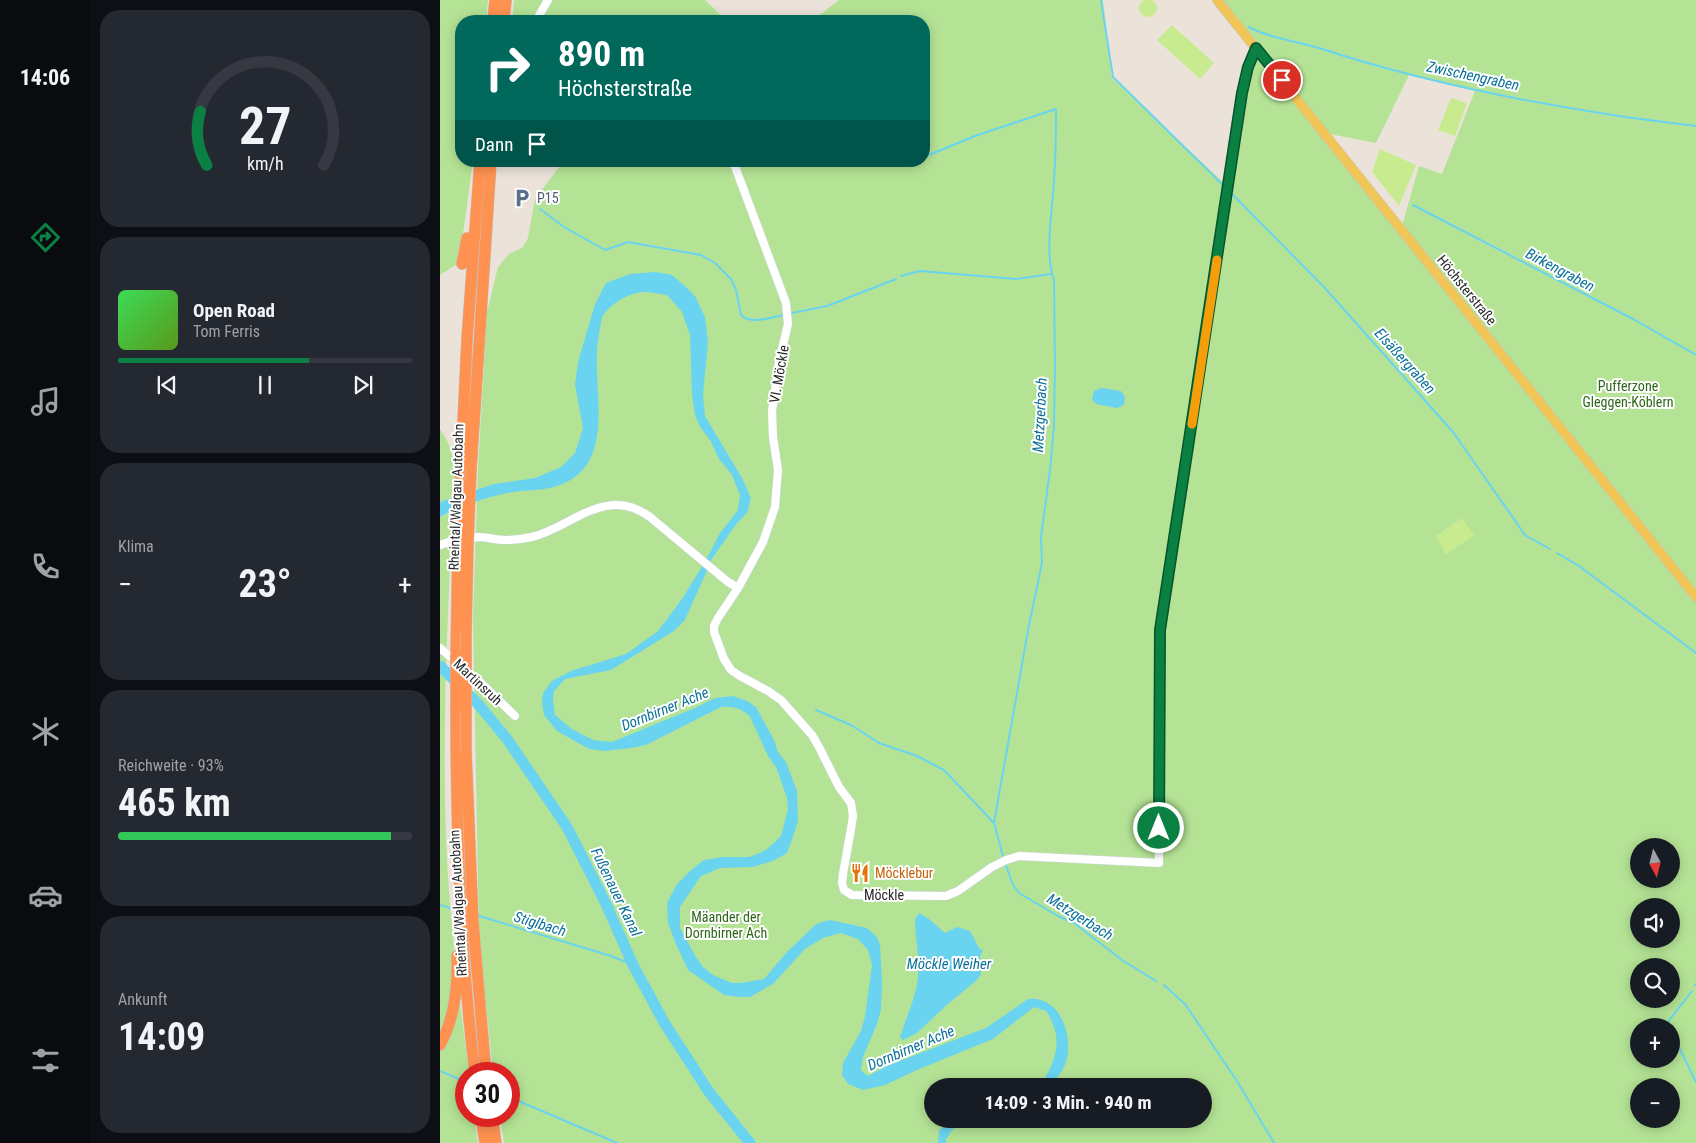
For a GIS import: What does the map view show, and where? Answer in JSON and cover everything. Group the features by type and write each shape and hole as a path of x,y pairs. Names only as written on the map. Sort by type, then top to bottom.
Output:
{"highway":[{"path":"494,15 495,0"},
{"path":"505,15 506,0"},
{"name":"Rheintal/Walgau Autobahn","path":"475,1062 463,838 466,751 462,632 463,471 467,339 479,167"},
{"name":"Rheintal/Walgau Autobahn","path":"463,544 460,485 456,481 463,471 478,340 491,167"},
{"path":"462,264 471,210 476,203"},
{"path":"478,340 490,285"},
{"path":"452,443 463,471"},
{"path":"440,1045 450,1020 454,1002 457,936 467,922"},
{"name":"Rheintal/Walgau Autobahn","path":"467,922 484,1062"},
{"path":"482,1127 484,1143"}],"main road":[{"name":"Höchsterstraße","path":"1217,0 1696,597"}],"street":[{"path":"539,15 548,0"},
{"name":"Möckle","path":"738,588 715,623 716,642 731,670 768,690 781,700 807,730 819,747 834,778 850,803 853,816 842,883 844,890 848,893 865,896 887,894 946,896 958,891 992,867 1018,856 1159,863 1160,630 1242,93 1248,67 1256,48"},
{"name":"VI. Möckle","path":"735,167 786,303 789,317 779,362 772,411 773,438 778,470 775,507 763,542 738,588"},
{"path":"440,545 450,541 478,537 505,540 532,536 550,531 588,511 614,505 633,507 642,511 728,582 738,588"},
{"name":"Martinsruh","path":"440,648 479,681 515,716"}],"green space":[{"path":"1148,-1 1154,2 1157,8 1154,14 1148,17 1142,14 1139,8 1142,2"},
{"path":"440,0 488,0 487,15 455,15 455,167 472,167 459,263 440,275"},
{"path":"514,0 705,0 721,15 513,15"},
{"name":"Mäander der Dornbirner Ach","path":"839,0 1103,0 1112,78 1225,184 1249,70 1257,53 1696,601 1696,1143 504,1143 502,1127 520,1127 520,1062 492,1062 479,934 473,616 478,468 487,312 498,267 509,254 522,248 528,238 537,196 559,167 930,167 930,15 820,15"},
{"name":"Pufferzone Gleggen-Köblern","path":"1222,0 1696,0 1696,592 1402,226 1419,166 1442,174 1475,91 1409,75 1376,143 1330,134"},
{"path":"1172,25 1214,63 1200,79 1157,40"},
{"path":"1451,98 1467,103 1455,136 1438,130"},
{"path":"1380,149 1416,165 1399,206 1372,172"},
{"path":"440,429 452,454 454,470 453,498 440,502"},
{"path":"452,512 445,715 446,837 452,926 468,1062 455,1062 455,1127 476,1127 478,1143 440,1143 440,517"},
{"path":"1462,518 1474,535 1446,555 1436,536"}],"water":[{"path":"655,272 672,275 695,296 705,317 708,343 703,395 705,416 742,478 751,498 747,513 737,523 709,563 685,620 674,631 611,670 565,679 554,691 555,715 572,729 593,740 612,742 715,698 733,696 747,701 756,707 774,740 778,752 786,762 797,791 798,821 787,853 775,860 753,867 720,868 701,876 680,907 680,928 703,967 713,975 732,983 764,979 787,952 815,925 830,920 867,928 877,937 880,945 882,982 881,1010 863,1057 861,1070 868,1076 889,1065 986,1028 1028,999 1039,999 1056,1010 1066,1030 1068,1052 1066,1062 1057,1078 1045,1078 1051,1067 1056,1049 1055,1030 1046,1011 1034,1007 993,1039 885,1085 863,1090 848,1084 842,1075 843,1063 861,1031 872,965 868,950 858,939 841,933 823,938 805,949 773,984 750,997 737,997 724,995 688,970 668,923 667,903 677,884 704,860 724,857 749,857 766,850 781,836 788,809 787,798 776,767 768,756 750,717 744,711 737,708 721,707 646,745 604,751 589,749 557,731 544,715 543,693 552,681 571,671 626,654 658,631 682,599 720,533 738,510 740,495 732,475 719,459 695,415 692,395 690,335 682,312 667,295 643,292 631,295 615,303 602,317 597,350 598,432 594,450 586,466 573,478 554,487 491,497 440,517 440,502 494,484 535,478 561,467 575,453 583,428 575,385 578,362 595,304 606,283 630,274"},
{"path":"1101,388 1121,391 1125,397 1124,405 1117,408 1096,404 1092,399 1094,391"},
{"name":"Möckle Weiher","path":"919,913 945,933 957,927 970,931 979,948 983,951 980,956 981,975 917,1033 903,1040 900,1037 917,985 918,963 915,919"},
{"path":"942,1128 954,1128 946,1139 946,1143 938,1143 939,1131"}],"waterway":[{"name":"Elsäßergraben","path":"1101,0 1113,77 1225,187"},
{"name":"Zwischengraben","path":"1249,27 1275,37 1313,46 1392,70 1498,95 1570,108 1696,126"},
{"name":"Metzgerbach","path":"930,155 975,136 1056,109 1055,162 1049,244 1054,280 1054,425 1041,537 1042,563 1029,625 994,823 1003,856"},
{"name":"Elsäßergraben","path":"1231,193 1324,287 1453,432 1525,535 1550,549"},
{"name":"Birkengraben","path":"1413,205 1633,319 1696,355"},
{"path":"540,209 564,227 605,250 628,242 701,255 715,263 731,279 736,290 741,315 745,318 756,320 784,315"},
{"path":"901,276 920,271 1016,279 1051,274"},
{"path":"792,313 827,306 896,279"},
{"name":"Elsäßergraben","path":"1557,553 1579,566 1696,653"},
{"name":"Fußenauer Kanal","path":"440,666 479,705 507,739 567,827 606,904 633,965 665,1024 709,1092 750,1143"},
{"path":"816,710 851,725 879,743 917,756 944,770 994,823"},
{"name":"Metzgerbach","path":"1005,863 1013,885 1019,893 1058,916 1074,923 1122,960 1156,981"},
{"name":"Stiglbach","path":"440,905 457,910"},
{"name":"Stiglbach","path":"476,915 611,956 633,965"},
{"name":"Metzgerbach","path":"1164,985 1185,1004 1237,1081 1274,1143"},
{"name":"Elsäßergraben","path":"1671,1018 1692,991"},
{"name":"Elsäßergraben","path":"1680,1049 1696,1082"},
{"path":"440,1071 455,1077"},
{"path":"520,1102 617,1143"}],"slow traffic":[{"path":"1192,424 1217,260"}],"place":[{"name":"P15","path":"522,198"},
{"name":"Möcklebur","path":"860,873"}],"route":[{"path":"1159,828 1160,630 1242,93 1248,67 1256,48 1282,80"}],"water label":[{"name":"Dornbirner Ache","path":"665,709"},
{"name":"Dornbirner Ache","path":"911,1048"}]}
